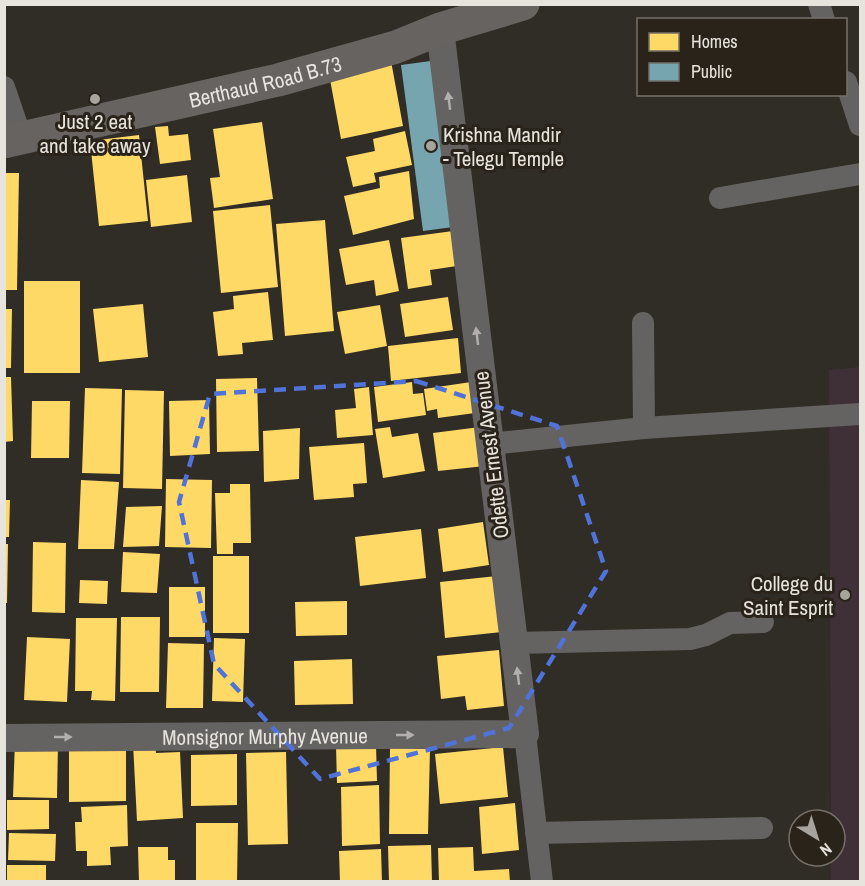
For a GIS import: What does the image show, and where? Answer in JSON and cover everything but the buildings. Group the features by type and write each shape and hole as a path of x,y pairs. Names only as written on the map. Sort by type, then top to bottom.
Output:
{"main road":[{"name":"Berthaud Road B.73","path":"13,140 278,80 396,47 505,6"}],"street":[{"name":"Odette Ernest Avenue","path":"440,29 542,882"},
{"path":"847,85 861,125"},
{"path":"4,87 13,140"},
{"path":"720,198 861,174"},
{"path":"643,323 644,428"},
{"path":"490,444 644,428 861,414"},
{"path":"514,643 690,639 706,635 730,623 763,622"},
{"name":"Monsignor Murphy Avenue","path":"4,738 525,734"},
{"path":"536,833 762,828"}],"highlighted area":[{"path":"416,381 557,426 606,571 509,728 320,779 214,664 179,502 210,394"}],"shaded area":[{"name":"College du Saint Esprit","path":"860,367 860,881 831,881 831,868 847,868 847,808 831,808 829,370"}],"place":[{"name":"Just 2 eat and take away","path":"95,99"},
{"name":"Krishna Mandir - Telegu Temple","path":"431,146"},
{"name":"College du Saint Esprit","path":"845,595"}]}
